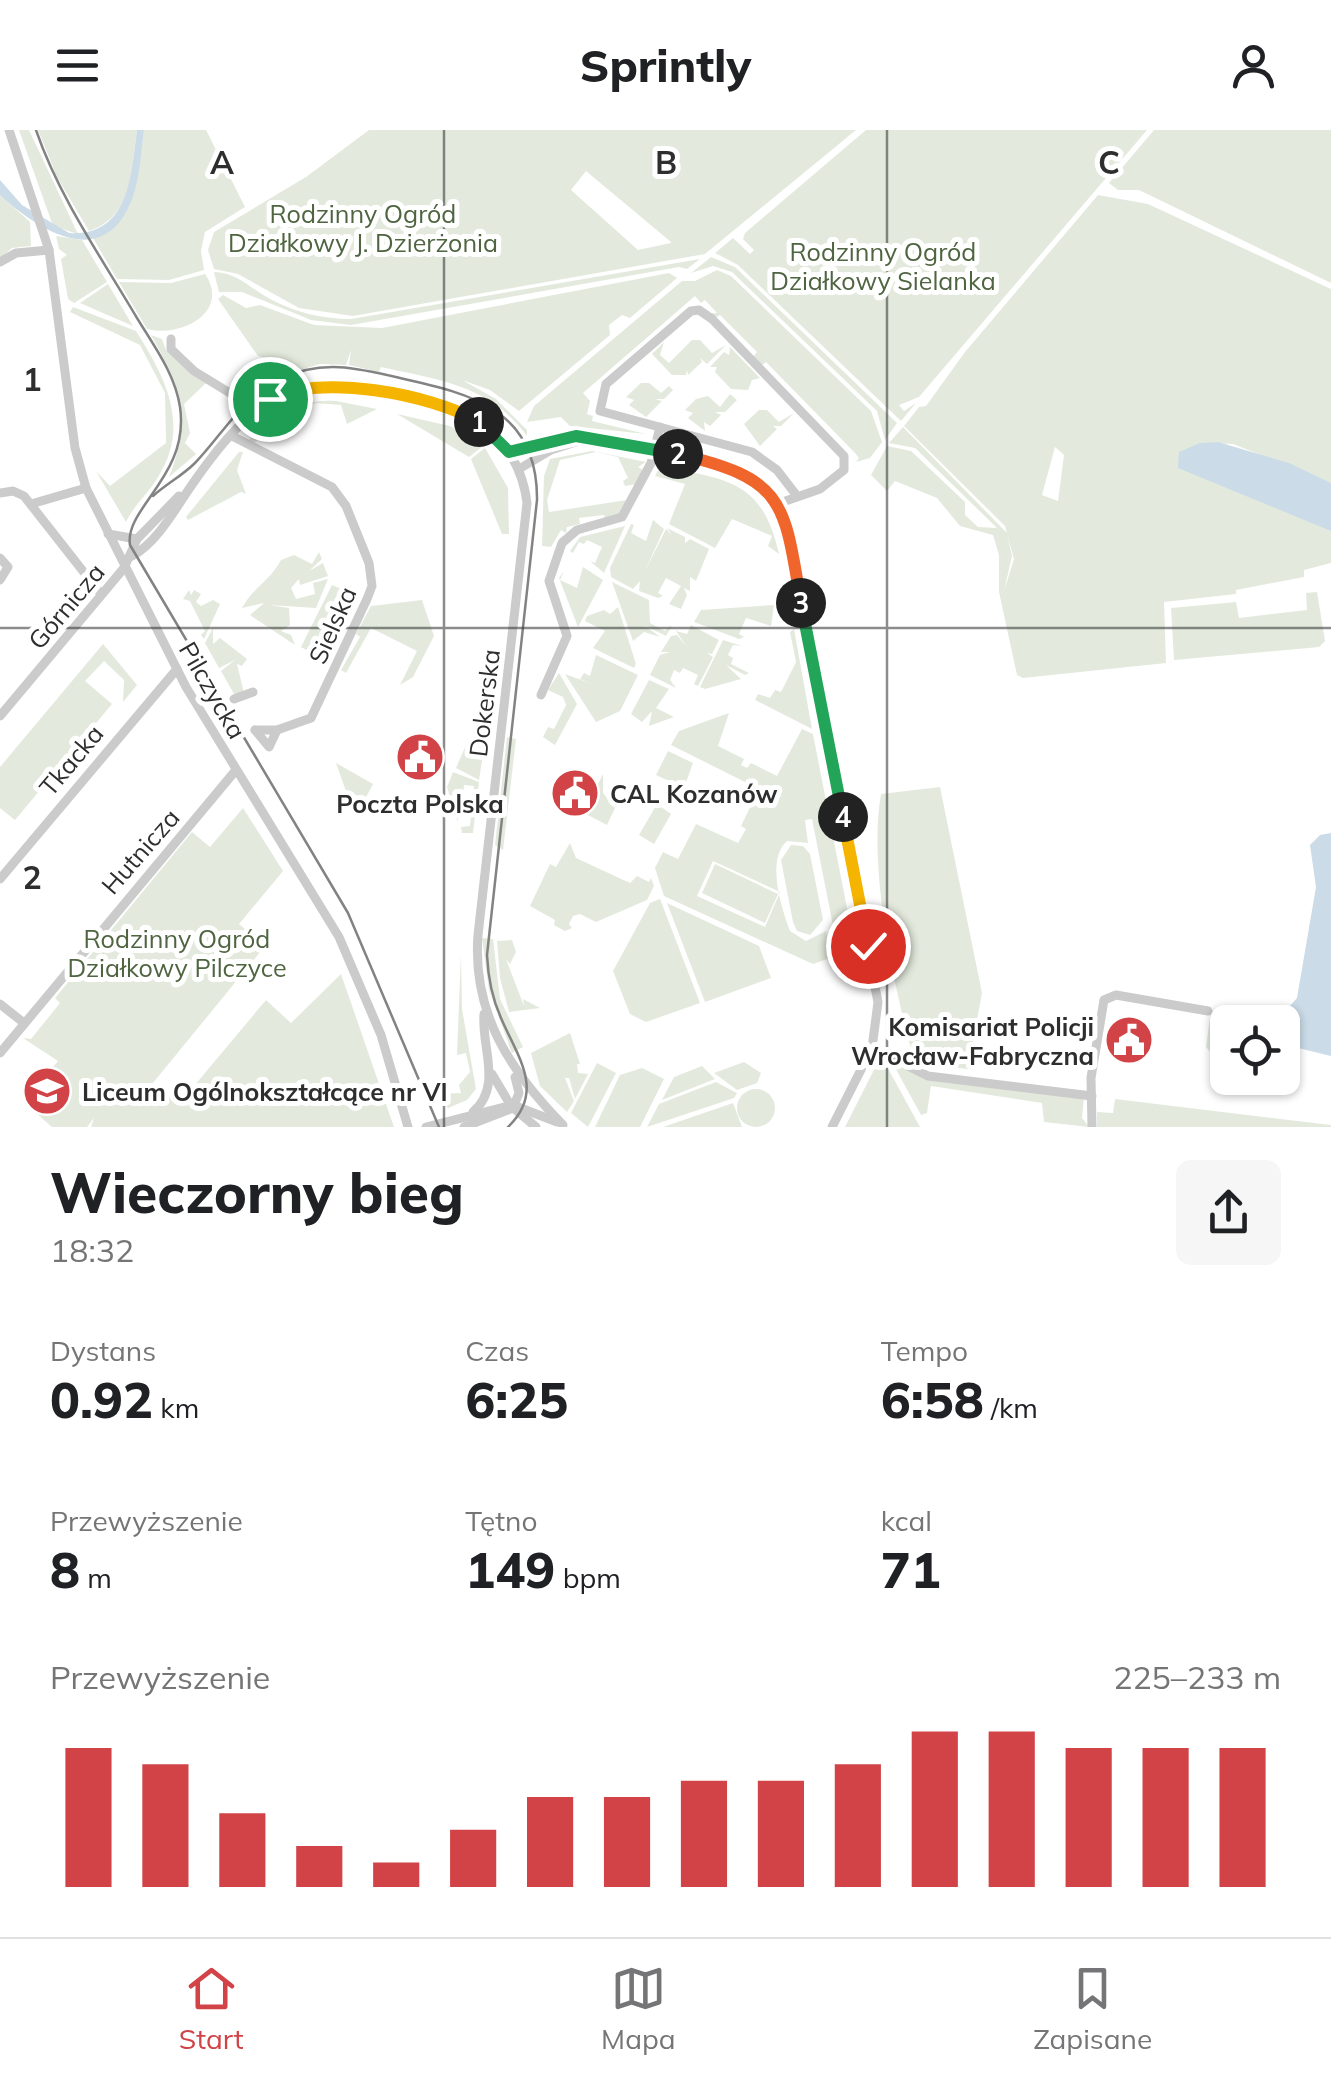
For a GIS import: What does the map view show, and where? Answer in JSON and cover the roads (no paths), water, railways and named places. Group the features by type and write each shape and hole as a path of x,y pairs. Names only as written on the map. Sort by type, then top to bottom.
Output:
{"street":[{"name":"Pilczycka","path":"9,130 49,250 75,448 86,488 177,669 339,937 381,1036 408,1127"},
{"path":"0,262 16,253 49,250"},
{"path":"777,504 820,489 839,476 846,462 844,456 699,310 670,328 606,384 600,396 603,414 724,442 757,455 777,470 797,496"},
{"path":"171,339 171,348 194,372 256,409"},
{"path":"132,556 165,522 256,409 301,386 347,386 456,410 484,426 514,461"},
{"path":"541,696 567,636 549,581 562,542 573,532 622,517 656,449 660,427"},
{"name":"Sielska","path":"232,436 332,487 346,506 369,563 372,586 367,600 311,718 278,730"},
{"path":"514,461 566,436 591,437 738,469 760,484 777,504 790,544 879,1012 872,1048 832,1127"},
{"path":"514,461 591,437"},
{"name":"Dokerska","path":"514,461 525,490 526,520 477,955 490,1071 512,1105 536,1127"},
{"path":"132,556 137,539 192,484"},
{"path":"31,504 86,488"},
{"path":"0,493 17,492 31,504 101,594"},
{"path":"108,534 137,539"},
{"name":"Górnicza","path":"0,716 132,556"},
{"path":"0,558 8,568 0,580"},
{"name":"Tkacka","path":"0,878 177,669"},
{"path":"234,699 253,692"},
{"name":"Hutnicza","path":"0,1053 236,770"},
{"path":"1092,1127 1104,1000 1116,996 1208,1011"},
{"path":"0,1004 24,1023"},
{"name":"Dokerska","path":"484,1011 513,1069"},
{"path":"872,1048 928,1076 1092,1096"},
{"path":"513,1069 565,1126"},
{"path":"502,1116 519,1088 513,1069"},
{"path":"465,1122 482,1103 490,1071"},
{"path":"465,1122 512,1105 565,1126"},
{"path":"426,1127 502,1116 536,1127"}],"water":[{"path":"137,130 144,130 135,191 120,222 105,235 70,238 51,231 0,195 0,180 22,205 69,233 89,232 105,225 124,200"},
{"path":"1218,442 1289,463 1331,483 1331,531 1178,468 1179,452 1200,443"},
{"path":"1331,833 1331,1056 1300,1048 1300,1005 1291,1005 1297,998 1316,887 1310,845 1320,835"}],"tram line":[{"path":"36,130 69,203 163,361 180,407 176,452 137,518 130,545 348,913 439,1127"},
{"path":"153,496 195,463 255,396 281,379 325,367 384,374 452,391 496,411 526,445 537,500 487,955 495,1003 525,1073 527,1087 519,1114 508,1127"}],"place":[{"name":"Poczta Polska","path":"420,757"},
{"name":"CAL Kozanów","path":"575,793"},
{"name":"Komisariat Policji Wrocław-Fabryczna","path":"1129,1040"},
{"name":"Liceum Ogólnokształcące nr VI","path":"47,1091"}],"park label":[{"name":"Rodzinny Ogród Działkowy J. Dzierżonia","path":"363,228"},
{"name":"Rodzinny Ogród Działkowy Sielanka","path":"883,266"},
{"name":"Rodzinny Ogród Działkowy Pilczyce","path":"177,952"}]}
